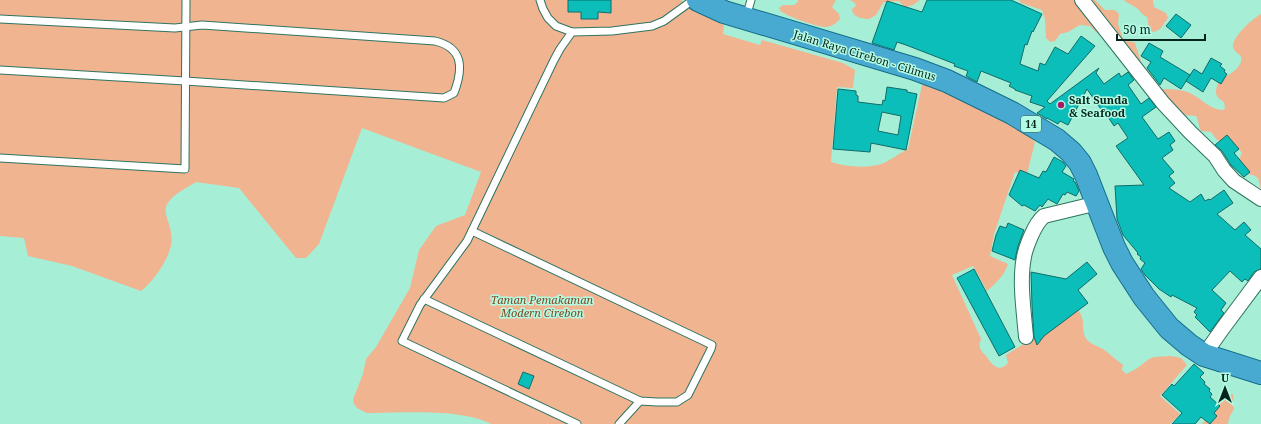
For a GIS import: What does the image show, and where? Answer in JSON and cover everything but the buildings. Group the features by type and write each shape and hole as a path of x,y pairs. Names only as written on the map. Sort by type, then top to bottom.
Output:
{"highway":[{"name":"Jalan Raya Cirebon - Cilimus","path":"698,0 724,12 748,9 947,81 1039,128 1057,140 1071,152 1080,163 1098,204 1107,230 1122,262 1144,297 1169,328 1204,356 1261,373"}],"street":[{"path":"1082,0 1163,103 1215,156 1224,170 1234,181 1261,199"},
{"path":"1026,337 1022,270 1024,256 1033,230 1040,219 1044,216 1098,204"},
{"path":"1204,356 1261,277"}],"lane":[{"path":"0,158 185,169 186,0"},
{"path":"540,0 548,18 556,26 572,32 612,31 652,26 664,21 693,0"},
{"path":"0,19 175,28 202,26 435,41 445,43 452,48 457,57 460,70 454,93 444,98 0,70"},
{"path":"572,32 554,60 467,242 420,305 402,341 577,424"},
{"path":"424,299 640,401 677,402 688,396 712,345 472,231"},
{"path":"619,424 640,401"}],"green space":[{"name":"Taman Pemakaman Modern Cirebon","path":"0,0 681,0 689,7 724,25 723,34 760,45 762,40 843,63 855,70 853,88 837,87 831,162 851,166 864,167 878,165 908,149 922,85 928,85 972,103 1028,135 1035,142 1027,174 1015,172 994,234 990,256 1008,264 1002,276 987,291 973,266 952,275 981,339 980,348 982,351 993,365 1001,368 1008,363 1006,355 1078,310 1083,320 1086,339 1103,349 1123,365 1122,370 1126,374 1154,357 1171,356 1181,358 1187,365 1160,396 1180,414 1170,424 491,424 479,419 448,413 367,413 357,408 353,399 363,374 366,359 376,347 410,288 419,250 436,226 465,215 481,172 362,128 319,244 306,258 296,258 239,188 196,182 175,195 168,203 166,212 171,233 170,249 158,272 150,283 141,291 72,266 28,256 24,238 0,236"},
{"path":"798,0 836,0 832,7 839,14 840,19 833,25 823,27 787,15 780,11 779,8 781,6 794,5 798,2"},
{"path":"850,0 920,0 913,5 905,7 899,1 885,2 876,15 869,19 856,16 852,12 852,9 856,6 855,3"},
{"path":"1019,0 1095,0 1105,10 1115,10 1119,14 1118,24 1123,39 1125,41 1135,43 1142,65 1115,43 1096,32 1090,26 1080,25 1068,32 1060,34 1055,41 1050,42 1046,38 1045,19 1042,10 1021,3"},
{"path":"1124,0 1153,0 1154,7 1166,13 1168,18 1160,29 1154,32 1149,28 1147,17"},
{"path":"1261,14 1261,190 1258,178 1253,175 1246,174 1238,161 1242,153 1239,149 1217,140 1211,132 1201,131 1196,116 1186,115 1177,110 1158,89 1187,92 1214,108 1223,110 1225,108 1224,102 1216,94 1217,86 1223,77 1235,71 1241,62 1241,56 1233,47 1234,43 1239,33 1253,19"},
{"path":"1233,394 1234,409 1229,418 1228,424 1202,424 1228,395"}],"place":[{"name":"Salt Sunda & Seafood","path":"1061,105"}]}
